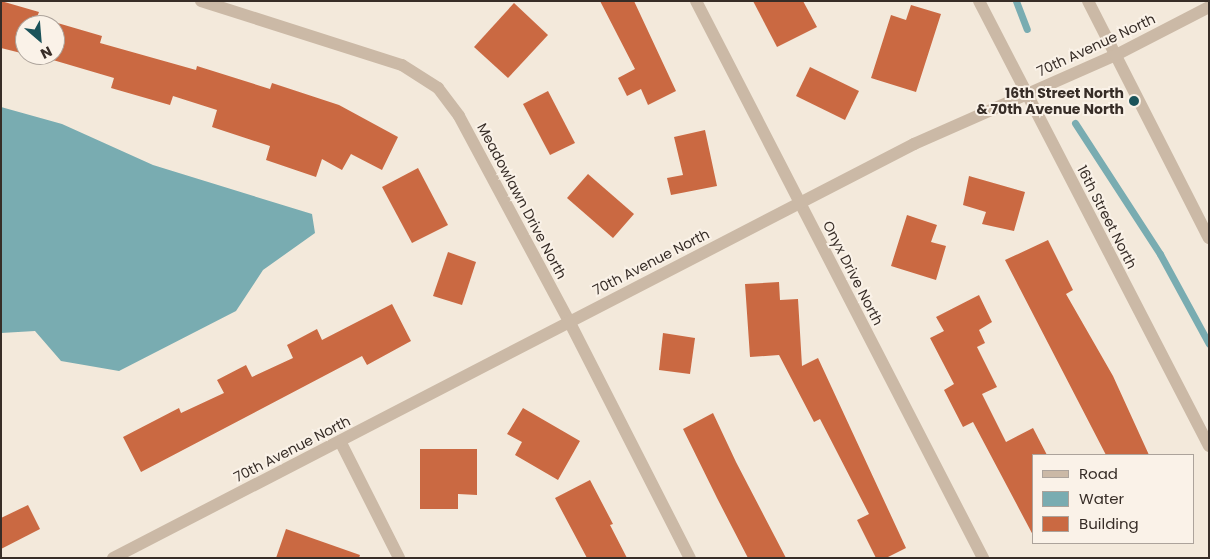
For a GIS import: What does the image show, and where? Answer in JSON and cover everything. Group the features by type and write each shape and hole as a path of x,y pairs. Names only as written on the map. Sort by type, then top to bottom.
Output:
{"street":[{"name":"Meadowlawn Drive North","path":"201,1 402,65 438,88 459,116 569,321 690,558"},
{"name":"Onyx Drive North","path":"696,1 983,558"},
{"name":"16th Street North","path":"979,1 1209,446"},
{"path":"1088,1 1209,238"},
{"name":"70th Avenue North","path":"113,558 914,144 1116,55 1209,7"},
{"path":"340,441 399,558"}],"water":[{"path":"1,107 62,124 153,165 312,214 315,233 263,270 236,311 119,371 61,361 35,331 1,333"}],"building":[{"path":"1,1 39,12 38,15 15,15 15,52 1,48"},
{"path":"600,1 634,1 676,91 648,105 641,89 627,96 618,78 635,69"},
{"path":"753,1 803,1 817,27 777,47"},
{"path":"514,3 548,35 508,78 474,47"},
{"path":"911,5 941,14 916,92 871,78 891,15 906,20"},
{"path":"65,25 102,36 100,43 196,70 197,66 270,89 272,83 339,105 398,137 382,170 351,154 342,170 322,159 316,177 266,160 270,146 212,127 217,110 173,96 170,105 111,88 114,78 65,64"},
{"path":"810,67 859,91 845,120 796,96"},
{"path":"548,91 575,143 550,155 523,104"},
{"path":"705,130 717,186 671,195 667,178 683,175 674,137"},
{"path":"418,168 448,225 412,243 382,187"},
{"path":"588,174 634,214 613,238 567,198"},
{"path":"969,176 1025,192 1014,231 982,224 986,212 963,205"},
{"path":"907,215 937,225 931,242 946,246 936,280 891,266"},
{"path":"1048,240 1073,290 1066,294 1113,376 1149,454 1105,454 1005,260"},
{"path":"448,252 476,262 462,305 433,296"},
{"path":"779,282 780,300 798,299 802,366 818,358 906,548 886,558 876,558 857,520 869,514 820,419 814,422 779,355 750,357 745,284"},
{"path":"979,295 992,322 979,330 985,343 977,347 997,387 982,394 1006,442 1033,428 1046,454 1032,454 1032,533 973,422 963,427 944,390 954,384 930,338 944,331 936,317"},
{"path":"392,304 411,341 367,365 362,356 141,472 123,437 179,408 181,413 224,393 217,380 246,365 252,377 293,358 287,345 317,329 322,340"},
{"path":"663,333 695,338 690,374 659,370"},
{"path":"523,408 580,441 558,480 515,455 522,442 507,434"},
{"path":"713,413 786,558 748,558 717,498 683,429"},
{"path":"420,449 477,449 477,495 458,494 458,509 420,509"},
{"path":"590,480 613,524 610,525 627,558 587,558 555,498"},
{"path":"28,505 40,529 1,549 1,518"},
{"path":"286,529 360,555 359,558 276,558"}],"waterway":[{"path":"1016,1 1027,29"},
{"path":"1075,123 1160,254 1209,344"}],"place":[{"name":"16th Street North & 70th Avenue North","path":"1134,101"}]}
